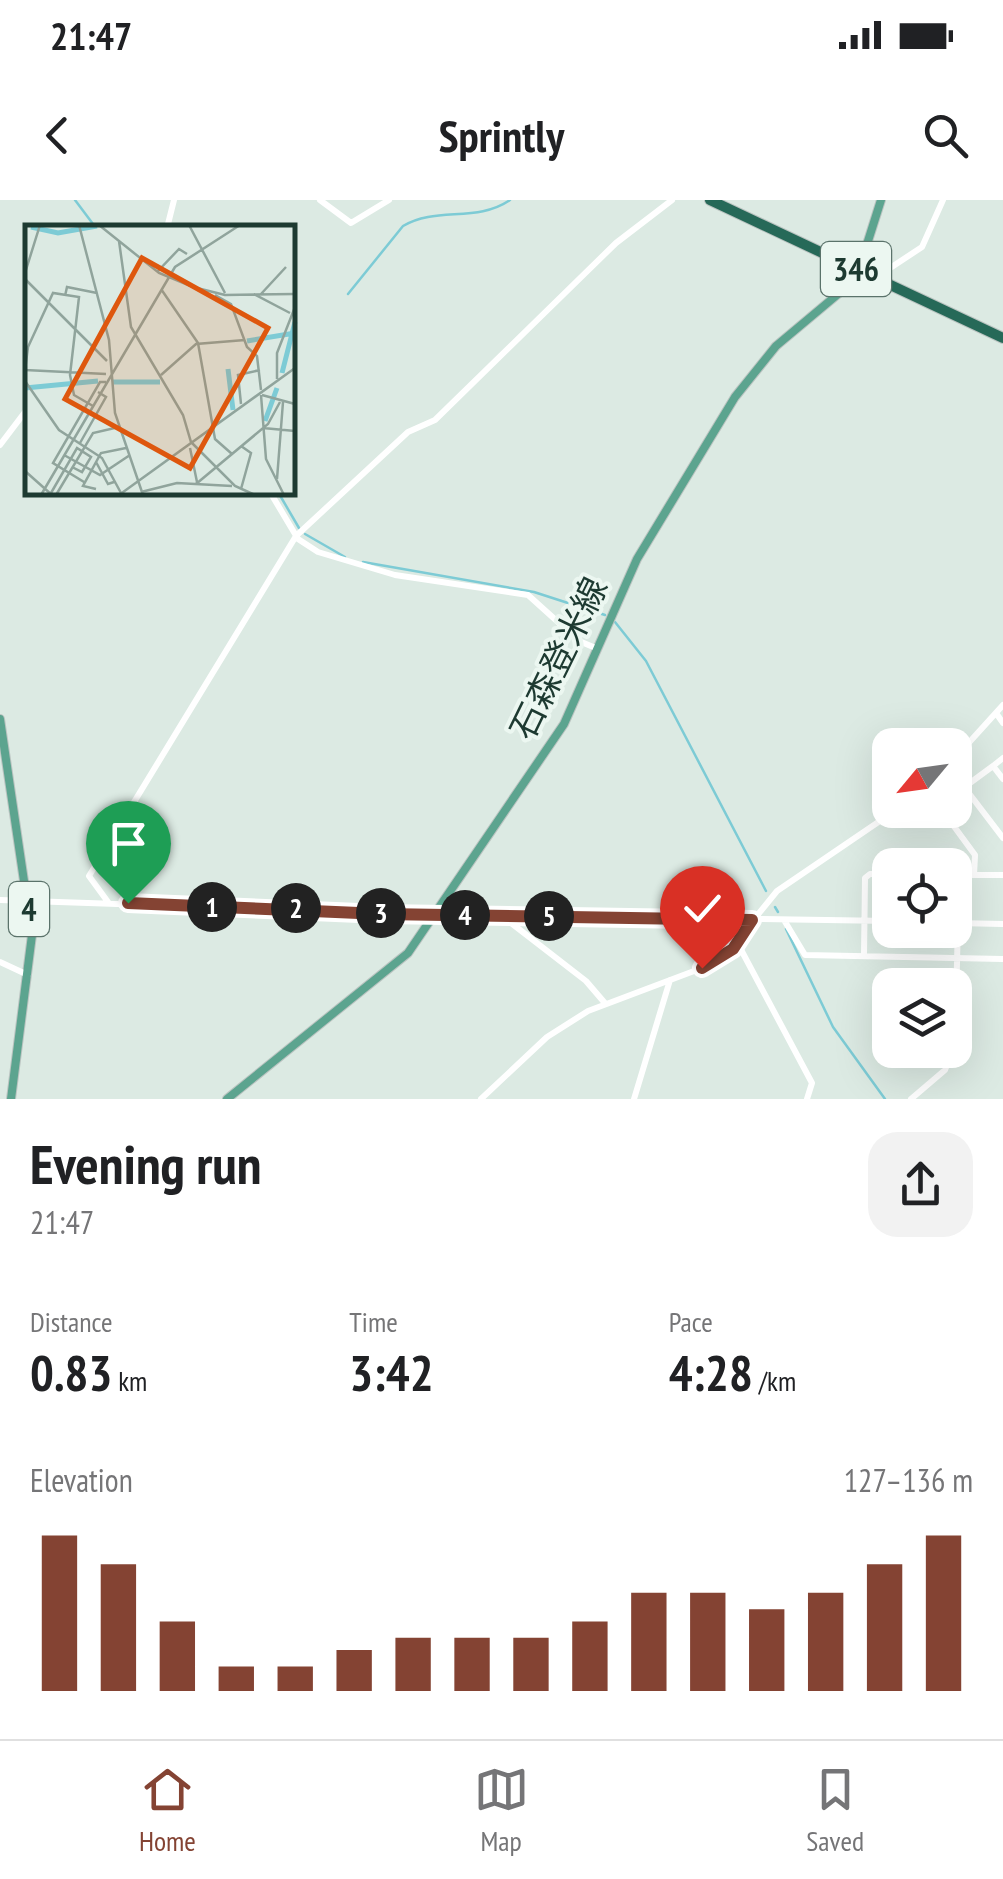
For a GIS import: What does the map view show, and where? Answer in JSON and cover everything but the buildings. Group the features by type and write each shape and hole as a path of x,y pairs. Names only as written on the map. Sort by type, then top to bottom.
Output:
{"highway":[{"name":"346","path":"710,200 1003,338"}],"main road":[{"name":"石森登米線","path":"227,1099 396,965 564,724 637,559 743,386 776,346 849,288 861,271 881,200"},
{"name":"4","path":"0,720 28,902 29,975 11,1099"}],"street":[{"path":"168,225 174,200"},
{"path":"320,200 350,223 389,200"},
{"path":"108,902 90,876 300,533 408,432 435,420 616,242 672,200"},
{"path":"875,278 922,247 943,200"},
{"path":"0,444 25,412"},
{"path":"272,495 318,552 374,571 528,595 580,641 598,649"},
{"path":"972,739 1003,705"},
{"path":"996,713 1003,723"},
{"path":"972,781 1003,758"},
{"path":"993,766 1003,779"},
{"path":"972,797 1003,838"},
{"path":"481,1099 547,1037 604,1002 710,964 738,944 768,898 872,826"},
{"path":"955,828 975,855 974,875 1003,875"},
{"path":"864,956 866,878 872,874"},
{"path":"0,900 433,914 872,920"},
{"path":"501,915 586,981 604,1002"},
{"path":"784,920 805,955 1003,959"},
{"path":"972,923 1003,924"},
{"path":"738,944 812,1083 807,1099"},
{"path":"957,948 958,968"},
{"path":"0,962 29,975"},
{"path":"634,1099 670,979"},
{"path":"911,1099 945,1068"}],"waterway":[{"path":"75,200 94,225"},
{"path":"348,294 403,226 429,217 484,211 510,200"},
{"path":"280,495 299,528"},
{"path":"305,534 345,557"},
{"path":"363,562 534,592 605,615"},
{"path":"615,622 646,661 766,891"},
{"path":"775,907 778,912"},
{"path":"786,929 833,1027 885,1099"}],"route":[{"path":"128,903 201,908 330,908 382,914 752,920 733,949 702,968"}]}
